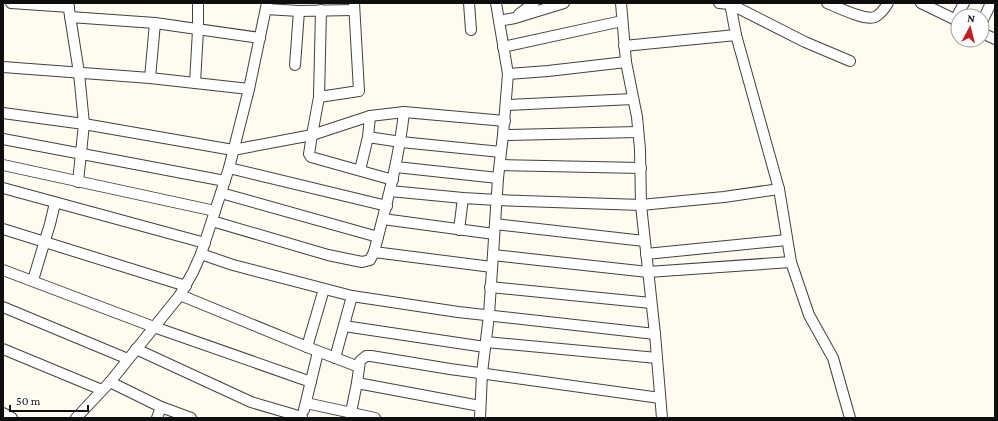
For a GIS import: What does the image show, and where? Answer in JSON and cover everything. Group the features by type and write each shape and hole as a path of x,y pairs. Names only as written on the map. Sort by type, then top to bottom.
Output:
{"street":[{"path":"12,3 69,9 198,30 260,38"},
{"path":"195,83 198,3"},
{"path":"469,3 471,30"},
{"path":"480,418 482,373 486,345 498,178 504,135 508,74 496,3"},
{"path":"515,18 534,3"},
{"path":"499,21 515,18 564,3"},
{"path":"621,3 626,62 638,132 644,241 655,334 662,418"},
{"path":"719,3 730,4 805,42 850,61"},
{"path":"826,3 870,18 876,17 882,12 885,4"},
{"path":"730,4 736,35 779,189 791,262 809,315 833,358 850,418"},
{"path":"927,4 950,16"},
{"path":"76,418 110,382 183,290 201,254 229,168 249,89 267,6 299,11 354,7 359,91 319,97"},
{"path":"69,9 79,73 84,124 78,182"},
{"path":"321,10 319,97 312,134 309,154 310,157 393,180"},
{"path":"296,65 299,11"},
{"path":"503,47 622,20"},
{"path":"150,78 155,23"},
{"path":"624,46 736,35"},
{"path":"508,74 626,62"},
{"path":"3,67 150,78 249,89"},
{"path":"506,105 633,98"},
{"path":"3,112 84,124 233,150 312,134 370,116 404,112 505,121"},
{"path":"3,165 213,216 328,255 362,262 370,260 374,252 396,167 401,142 404,112"},
{"path":"360,170 368,137 370,116"},
{"path":"504,135 638,132"},
{"path":"368,137 401,142 501,152"},
{"path":"3,139 225,181"},
{"path":"501,164 641,168"},
{"path":"396,167 498,178"},
{"path":"229,168 386,206"},
{"path":"3,188 205,243"},
{"path":"390,191 497,200 641,205 724,197 779,189"},
{"path":"221,193 378,237"},
{"path":"459,230 463,198"},
{"path":"33,280 54,203"},
{"path":"383,219 459,230 494,229 644,241"},
{"path":"3,230 44,242 183,290 307,348 359,367"},
{"path":"646,254 787,240"},
{"path":"374,252 492,267"},
{"path":"201,254 234,265 352,296 458,312 655,334"},
{"path":"493,255 648,272 791,262"},
{"path":"3,270 33,280 154,327 311,382"},
{"path":"490,287 651,303"},
{"path":"307,348 324,289"},
{"path":"335,358 352,296"},
{"path":"3,307 128,359"},
{"path":"344,326 486,345 657,358"},
{"path":"3,349 102,390"},
{"path":"136,349 251,402 302,418 318,352"},
{"path":"351,412 360,361 366,356 377,356 450,369 660,398"},
{"path":"110,382 161,407 190,418"},
{"path":"357,383 480,406"},
{"path":"306,403 375,418"},
{"path":"157,418 161,407"},
{"path":"3,413 12,418"}]}
